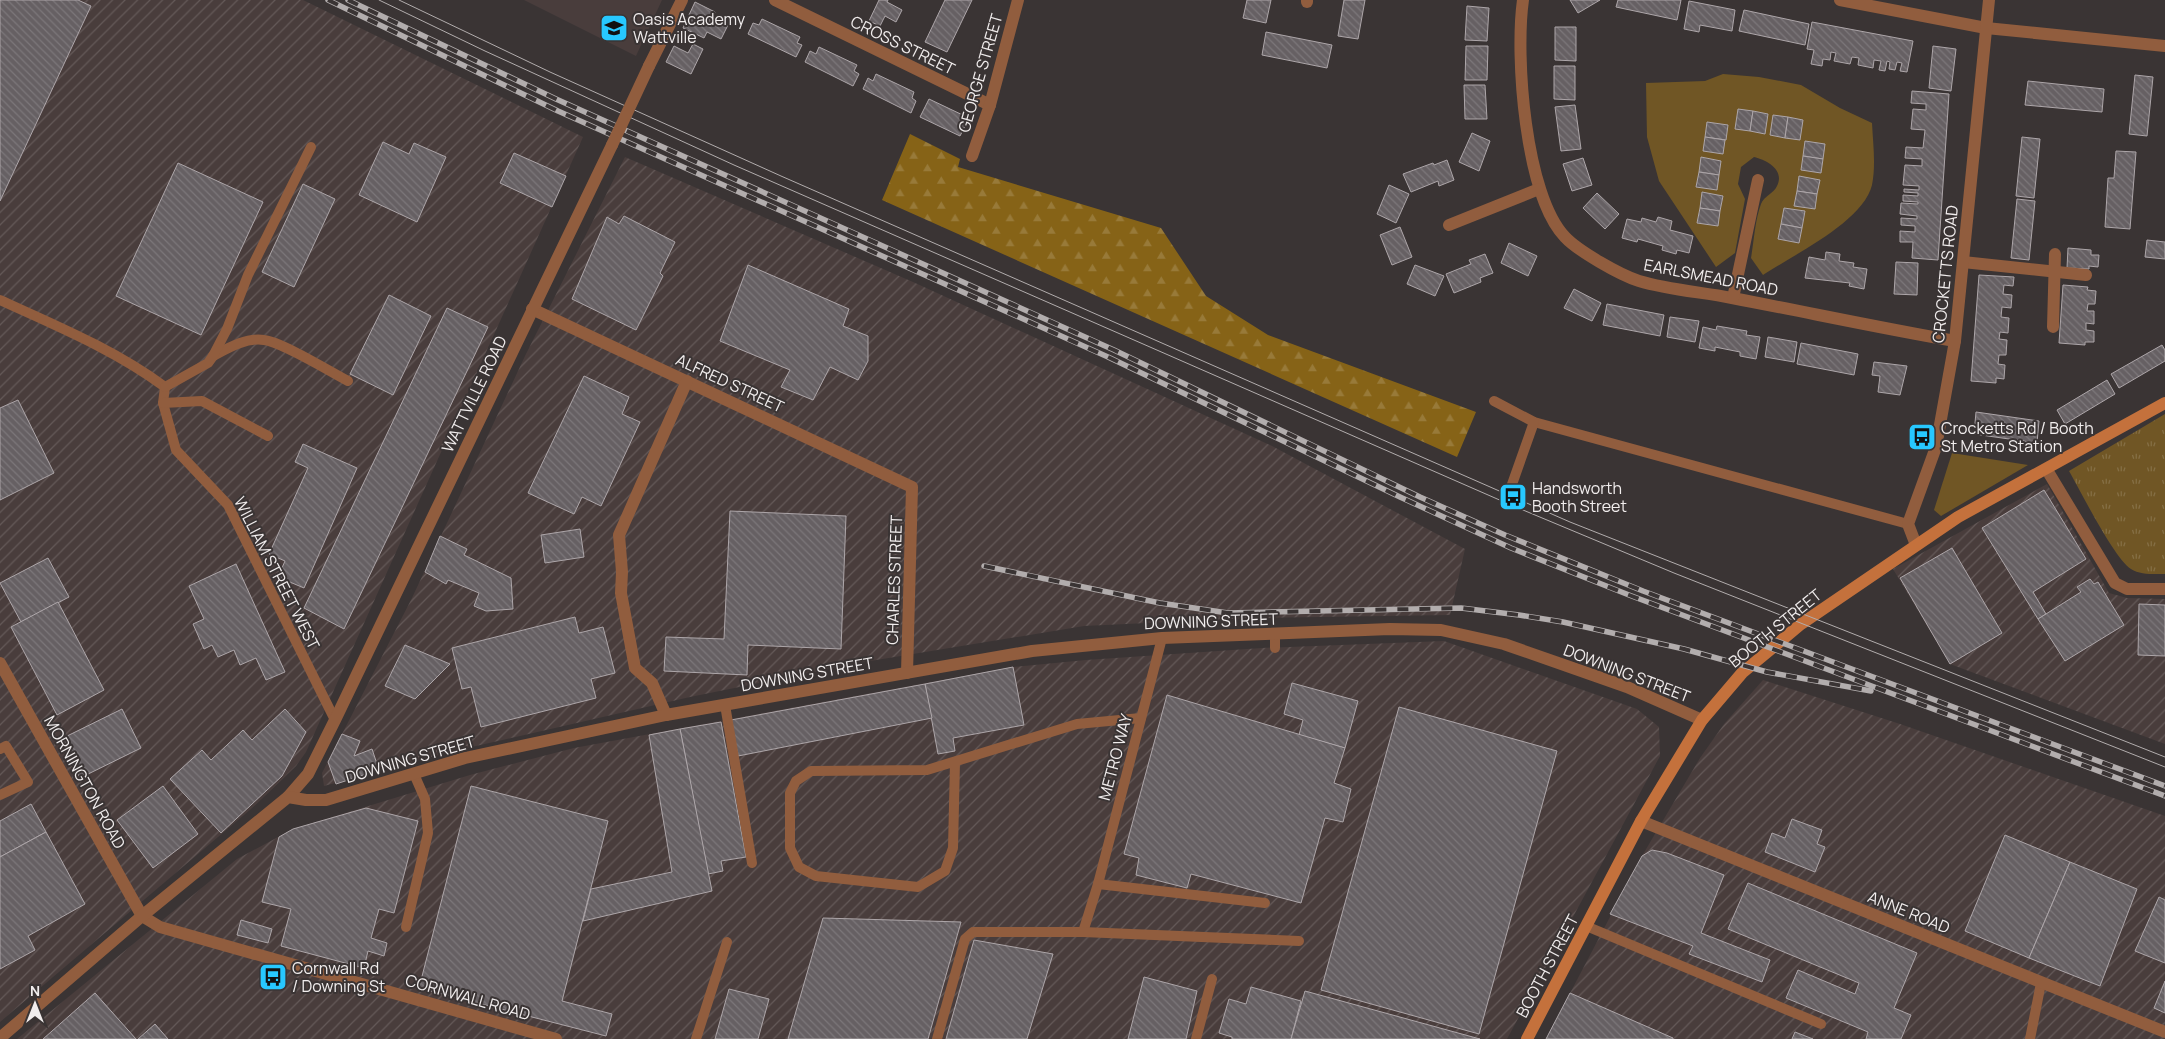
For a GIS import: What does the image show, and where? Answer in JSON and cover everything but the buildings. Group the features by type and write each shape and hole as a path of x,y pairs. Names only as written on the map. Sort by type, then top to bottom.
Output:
{"main road":[{"name":"BOOTH STREET","path":"1527,1039 1641,821 1702,720 1742,673 1801,624 1958,517 2165,403"}],"street":[{"name":"WATTVILLE ROAD","path":"288,797 308,774 335,720 682,0"},
{"name":"GEORGE STREET","path":"972,156 990,106 1018,0"},
{"name":"EARLSMEAD ROAD","path":"1523,0 1519,42 1522,98 1539,189 1552,219 1564,236 1578,249 1638,281 1955,341"},
{"path":"1840,0 1986,28 2165,46"},
{"name":"CROCKETTS ROAD","path":"1908,524 1928,474 1936,447 1955,341 1989,0"},
{"name":"CROSS STREET","path":"781,1 990,106"},
{"path":"1733,298 1758,180"},
{"path":"1449,225 1539,189"},
{"path":"2053,327 2055,254"},
{"path":"1964,262 2086,275"},
{"name":"ALFRED STREET","path":"532,309 912,487"},
{"path":"666,715 652,683 635,668 621,593 622,572 619,535 687,381"},
{"path":"2046,470 2115,583 2127,589 2165,590"},
{"name":"CHARLES STREET","path":"907,673 912,487"},
{"path":"1908,524 1916,545"},
{"name":"DOWNING STREET","path":"288,797 306,800 326,800 465,758 666,715 1032,651 1162,638 1275,641 1390,629 1454,632 1504,644 1619,684 1702,720"},
{"name":"MORNINGTON ROAD","path":"0,663 142,916"},
{"path":"0,1038 142,916 288,797"},
{"name":"ANNE ROAD","path":"1641,821 2165,1032"},
{"name":"CORNWALL ROAD","path":"142,916 160,927 556,1039"}],"lane":[{"path":"165,387 208,363 213,356 227,329 248,275 311,147"},
{"path":"0,300 108,350 141,369 165,387"},
{"path":"213,356 232,345 266,340 281,345 348,381"},
{"path":"165,387 163,403 202,401 268,436"},
{"path":"1494,401 1534,422 1908,524"},
{"name":"WILLIAM STREET WEST","path":"163,403 176,450 228,505 335,720"},
{"path":"1510,490 1534,422"},
{"name":"METRO WAY","path":"1083,932 1098,884 1162,638"},
{"path":"725,705 752,863"},
{"path":"955,762 953,848 946,871 918,887 816,876 799,867 790,848 790,793 796,780 811,771 928,770 1077,724 1141,718"},
{"path":"0,749 6,746 28,782 0,795"},
{"path":"406,927 428,833 425,799 414,774"},
{"path":"1098,884 1265,904"},
{"path":"1586,926 1821,1024"},
{"path":"937,1039 965,939 973,932 1083,932 1299,941"},
{"path":"696,1039 727,942"},
{"path":"1196,1039 1212,979"},
{"path":"2030,1039 2041,982"}],"shaded area":[{"path":"0,0 303,0 583,137 306,752 296,766 251,809 0,1022"},
{"name":"Oasis Academy Wattville","path":"524,0 662,0 636,56"},
{"path":"625,157 913,282 1272,446 1465,549 1450,615 1253,618 1084,626 852,664 690,697 454,751 324,786 322,773 412,598 525,356"},
{"path":"2047,484 2109,593 2127,598 2165,599 2165,744 1950,664 1893,569"},
{"path":"1444,641 1637,709 1659,727 1660,756 1507,1039 17,1039 237,859 293,829 470,775 574,748 1013,667 1262,648"},
{"path":"1763,680 1900,724 2165,816 2165,1039 1546,1039 1642,856 1700,758 1724,724"}],"green space":[{"path":"1723,74 1759,77 1801,85 1840,108 1872,123 1874,170 1872,185 1866,199 1855,212 1825,236 1763,275 1751,258 1759,210 1764,199 1777,186 1779,175 1777,171 1769,163 1754,157 1741,167 1738,184 1745,199 1735,253 1716,267 1659,181 1647,137 1646,83 1705,81"},
{"path":"910,134 960,159 958,167 1161,228 1206,296 1268,335 1476,412 1457,457 882,200"},
{"path":"2165,414 2165,574 2152,574 2135,571 2124,562 2098,524 2069,471"},
{"path":"1952,453 2028,465 1941,516 1934,510"}],"tram line":[{"path":"379,0 485,51 734,165 1511,505 1674,573 2165,767"},
{"path":"399,0 550,72 781,176 1570,522 2165,757"}],"railway":[{"path":"328,0 558,111 1108,357 1511,548 1629,595 2165,796"},
{"path":"348,0 556,99 1114,350 1420,497 1505,535 1643,591 2165,786"},
{"path":"984,566 1160,603 1228,613 1461,608 1519,615 1563,622 1684,649 1767,672 1871,691"}],"place":[{"name":"Oasis Academy Wattville","path":"614,28"},
{"name":"Crocketts Rd / Booth St Metro Station","path":"1922,437"},
{"name":"Handsworth Booth Street","path":"1513,497"},
{"name":"Cornwall Rd / Downing St","path":"273,977"}]}
